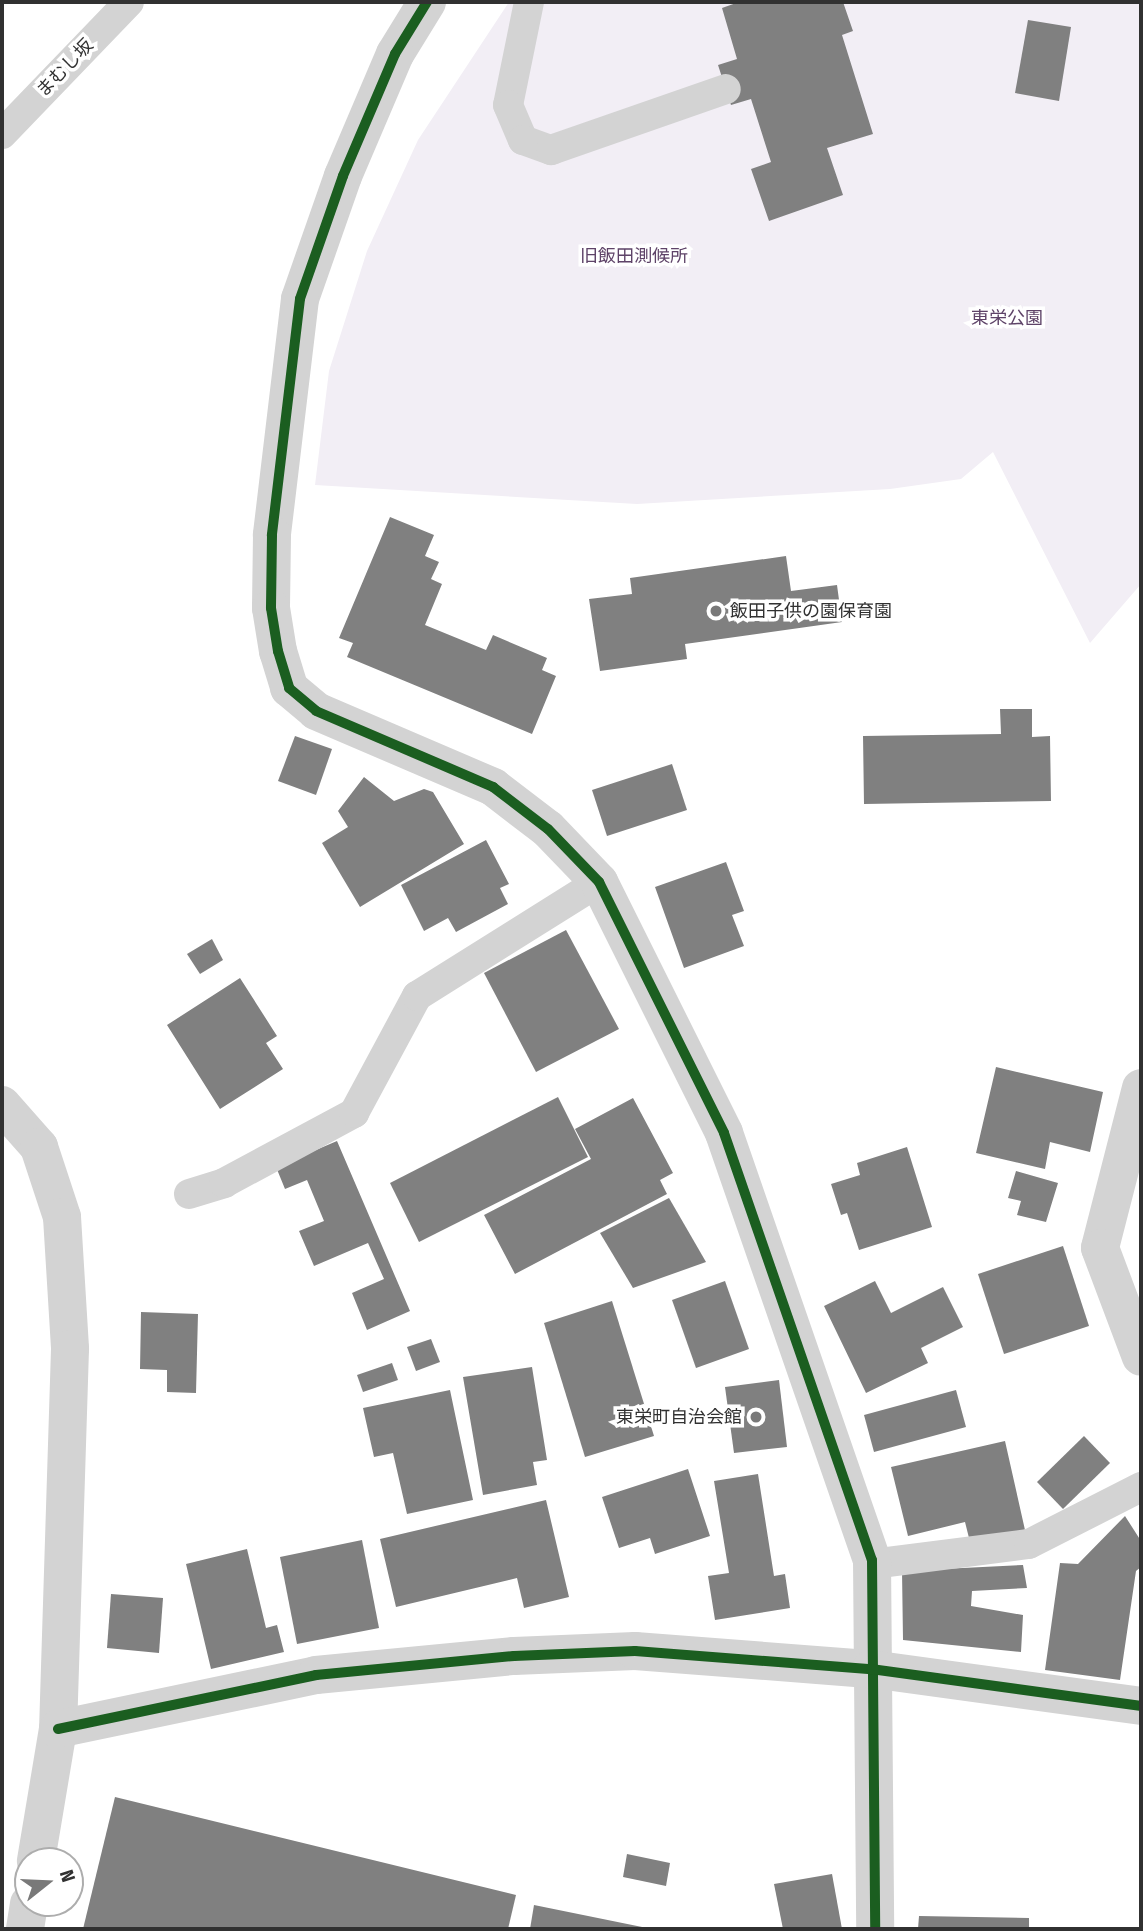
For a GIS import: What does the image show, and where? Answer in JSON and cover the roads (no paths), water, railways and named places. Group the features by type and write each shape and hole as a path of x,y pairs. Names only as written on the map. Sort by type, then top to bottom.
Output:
{"street":[{"path":"427,2 395,54 343,176 300,299 272,535 271,608 278,650 289,688 316,710 493,787 548,829 599,882 724,1133 872,1564 875,1929"},
{"path":"1141,1088 1100,1248 1141,1357"},
{"path":"2,1105 39,1147 62,1217 70,1349 58,1729 38,1847"},
{"path":"58,1729 316,1675 514,1656 635,1651 871,1669 1141,1706"}],"lane":[{"name":"まむし坂","path":"2,134 129,2"},
{"path":"529,2 508,105 523,141 551,150 726,89"},
{"path":"189,1194 224,1183 354,1113 377,1076 406,1010 423,990 599,882"},
{"path":"872,1564 1028,1544 1141,1487"}],"place":[{"name":"飯田子供の園保育園","path":"716,611"},
{"name":"東栄町自治会館","path":"756,1417"}],"park label":[{"name":"旧飯田測候所","path":"634,256"},
{"name":"東栄公園","path":"1007,318"}]}
